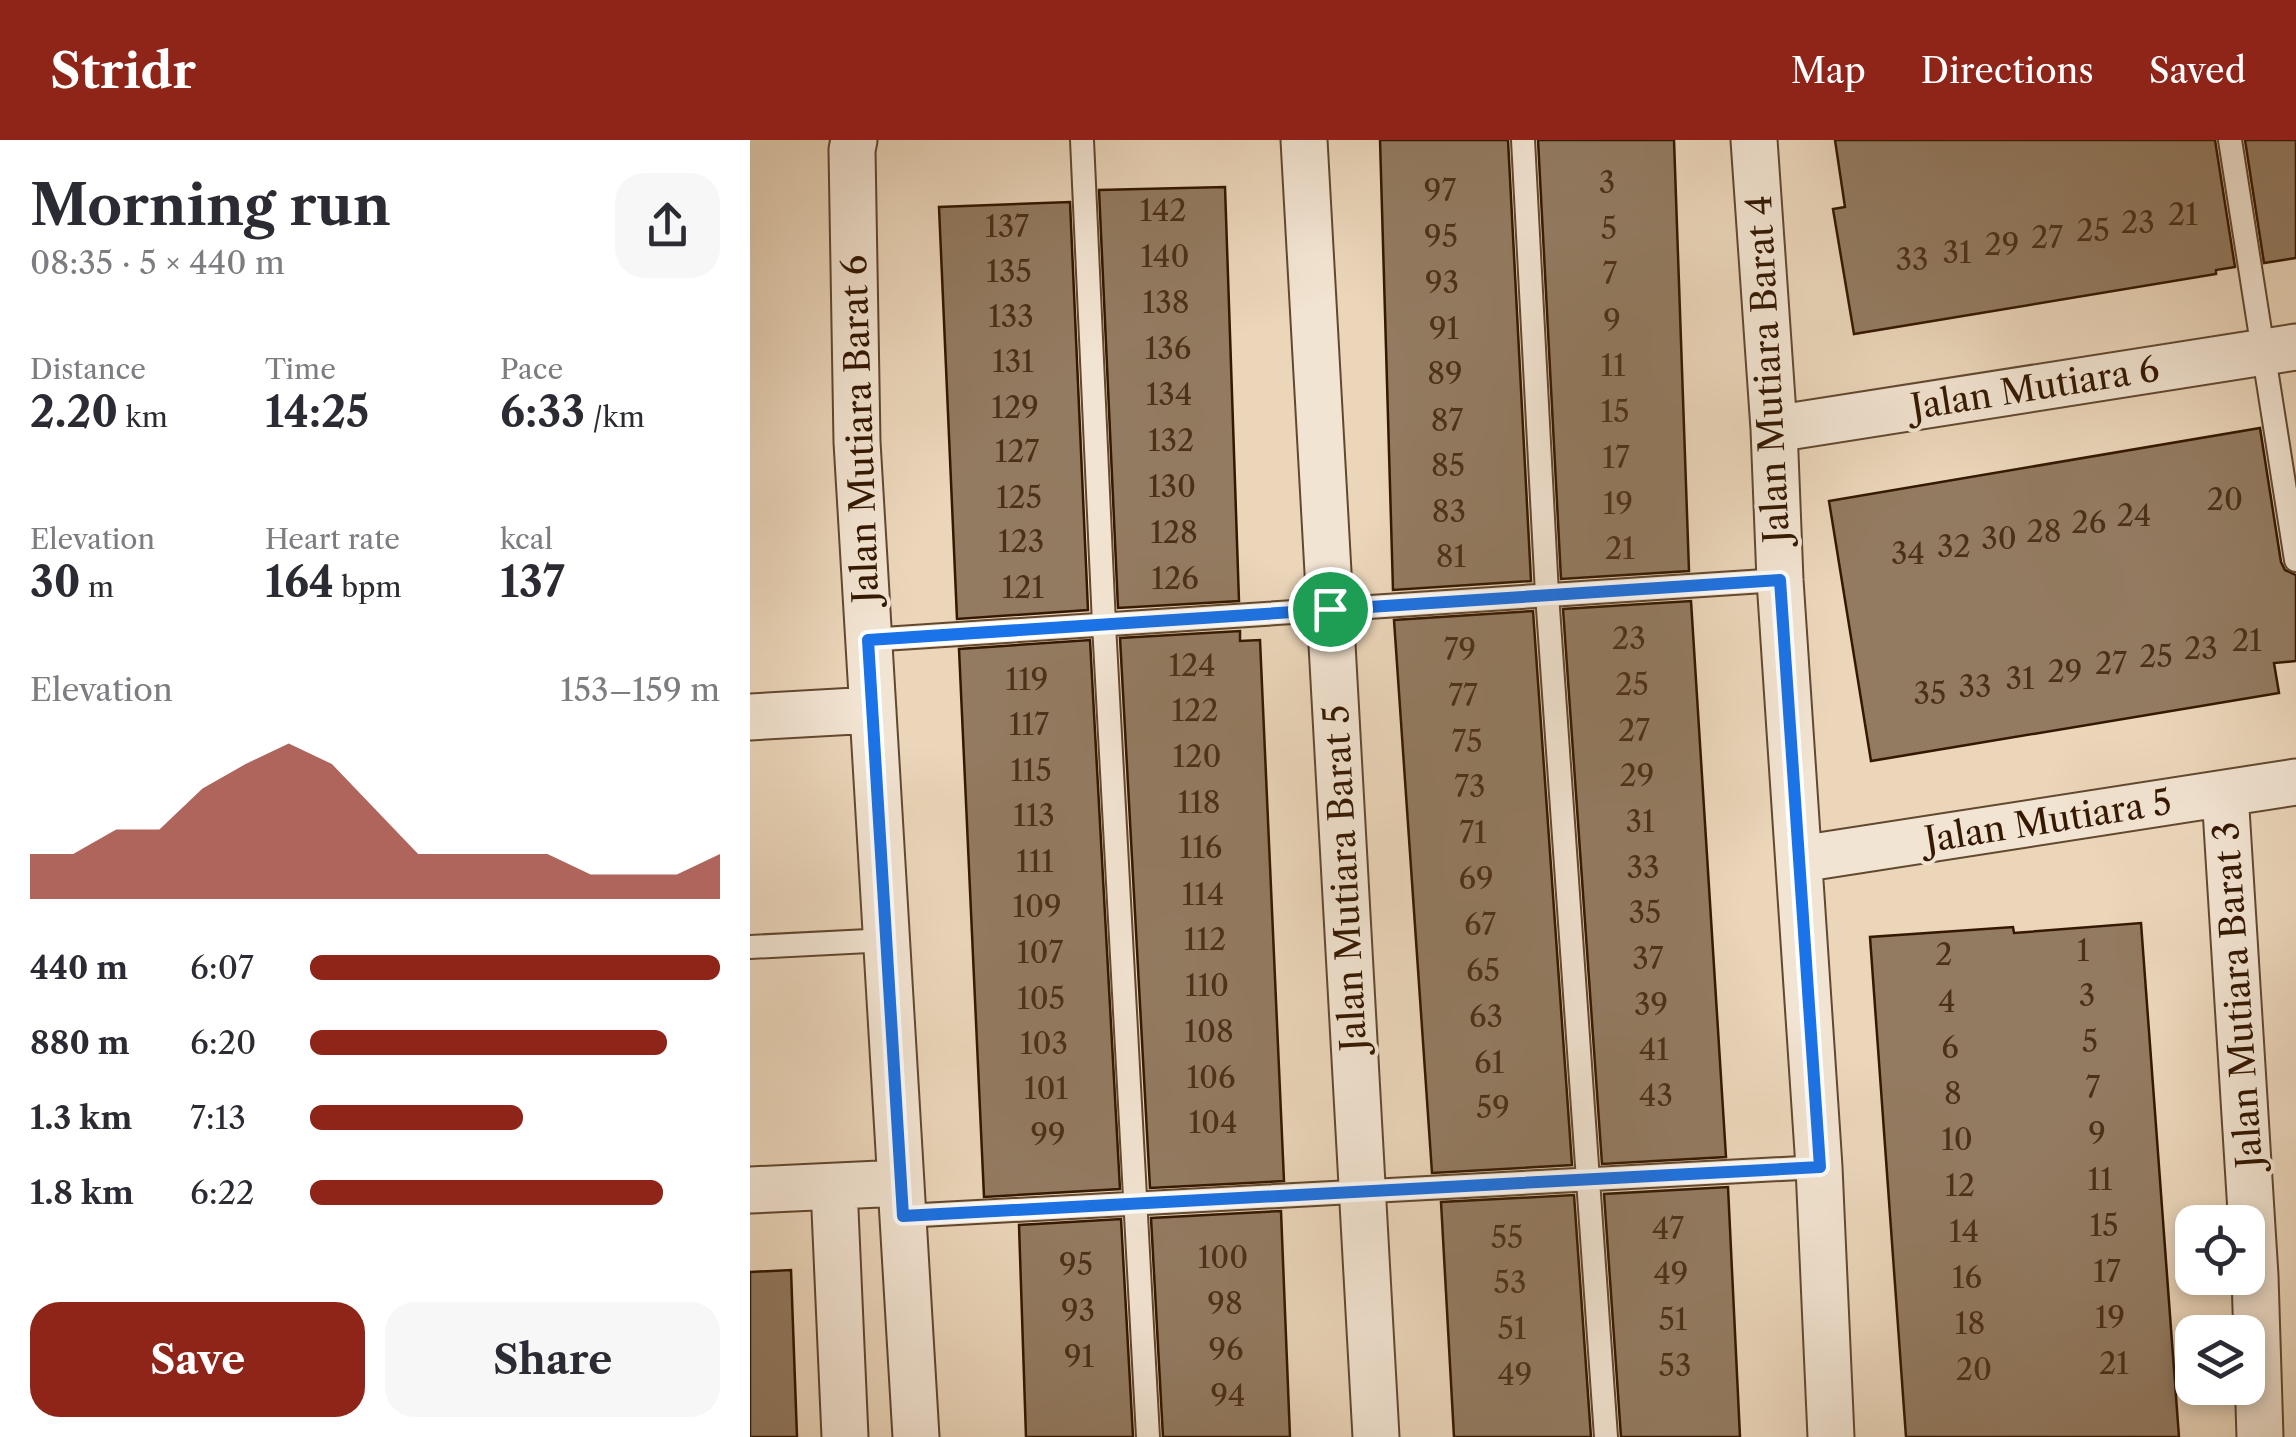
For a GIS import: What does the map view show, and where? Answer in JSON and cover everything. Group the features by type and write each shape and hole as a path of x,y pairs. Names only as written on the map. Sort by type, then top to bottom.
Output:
{"street":[{"name":"Jalan Mutiara Barat 6","path":"854,140 857,442 916,1437"},
{"name":"Jalan Mutiara Barat 5","path":"1304,140 1376,1437"},
{"name":"Jalan Mutiara Barat 4","path":"1754,140 1820,1167 1831,1437"},
{"name":"Jalan Mutiara 6","path":"1774,429 2280,350"},
{"path":"750,717 873,710"},
{"name":"Jalan Mutiara 5","path":"1800,860 2296,782"},
{"name":"Jalan Mutiara Barat 3","path":"2225,793 2276,1275 2260,1437"},
{"path":"750,1190 834,1187 902,1200"},
{"path":"834,1187 846,1437"}],"lane":[{"path":"1082,140 1148,1437"},
{"path":"1523,140 1547,594 1606,1437"},
{"path":"2230,140 2280,350 2296,560"},
{"path":"868,640 1780,580"},
{"path":"750,947 888,940"},
{"path":"902,1200 1136,1203 1820,1167"}],"building":[{"path":"1380,140 1508,140 1531,581 1393,590"},
{"path":"1538,140 1674,140 1689,571 1561,579"},
{"path":"1835,140 2215,140 2235,267 2216,270 2216,274 1854,334 1833,209 1845,207"},
{"path":"2245,140 2296,140 2296,258 2264,263"},
{"path":"1225,187 1239,601 1118,608 1099,190"},
{"path":"1070,202 1088,610 957,619 939,207"},
{"path":"2260,428 2281,562 2285,570 2296,575 2296,661 2274,663 2279,693 1871,761 1829,501"},
{"path":"1691,601 1726,1157 1602,1164 1563,609"},
{"path":"1533,611 1572,1165 1432,1173 1394,620"},
{"path":"1240,631 1240,641 1260,640 1284,1181 1150,1188 1120,638"},
{"path":"1090,640 1120,1189 984,1197 959,649"},
{"path":"2141,923 2179,1437 1906,1437 1870,937 2013,927 2014,933"},
{"path":"1728,1187 1740,1437 1621,1437 1604,1194"},
{"path":"1574,1195 1591,1437 1454,1437 1441,1202"},
{"path":"1281,1211 1290,1437 1163,1437 1151,1218"},
{"path":"1121,1219 1133,1437 1026,1437 1019,1225"},
{"path":"791,1270 797,1437 750,1437 750,1272"}],"route":[{"path":"1780,580 1820,1167 903,1216 868,640 1330,609 1780,580"}]}
